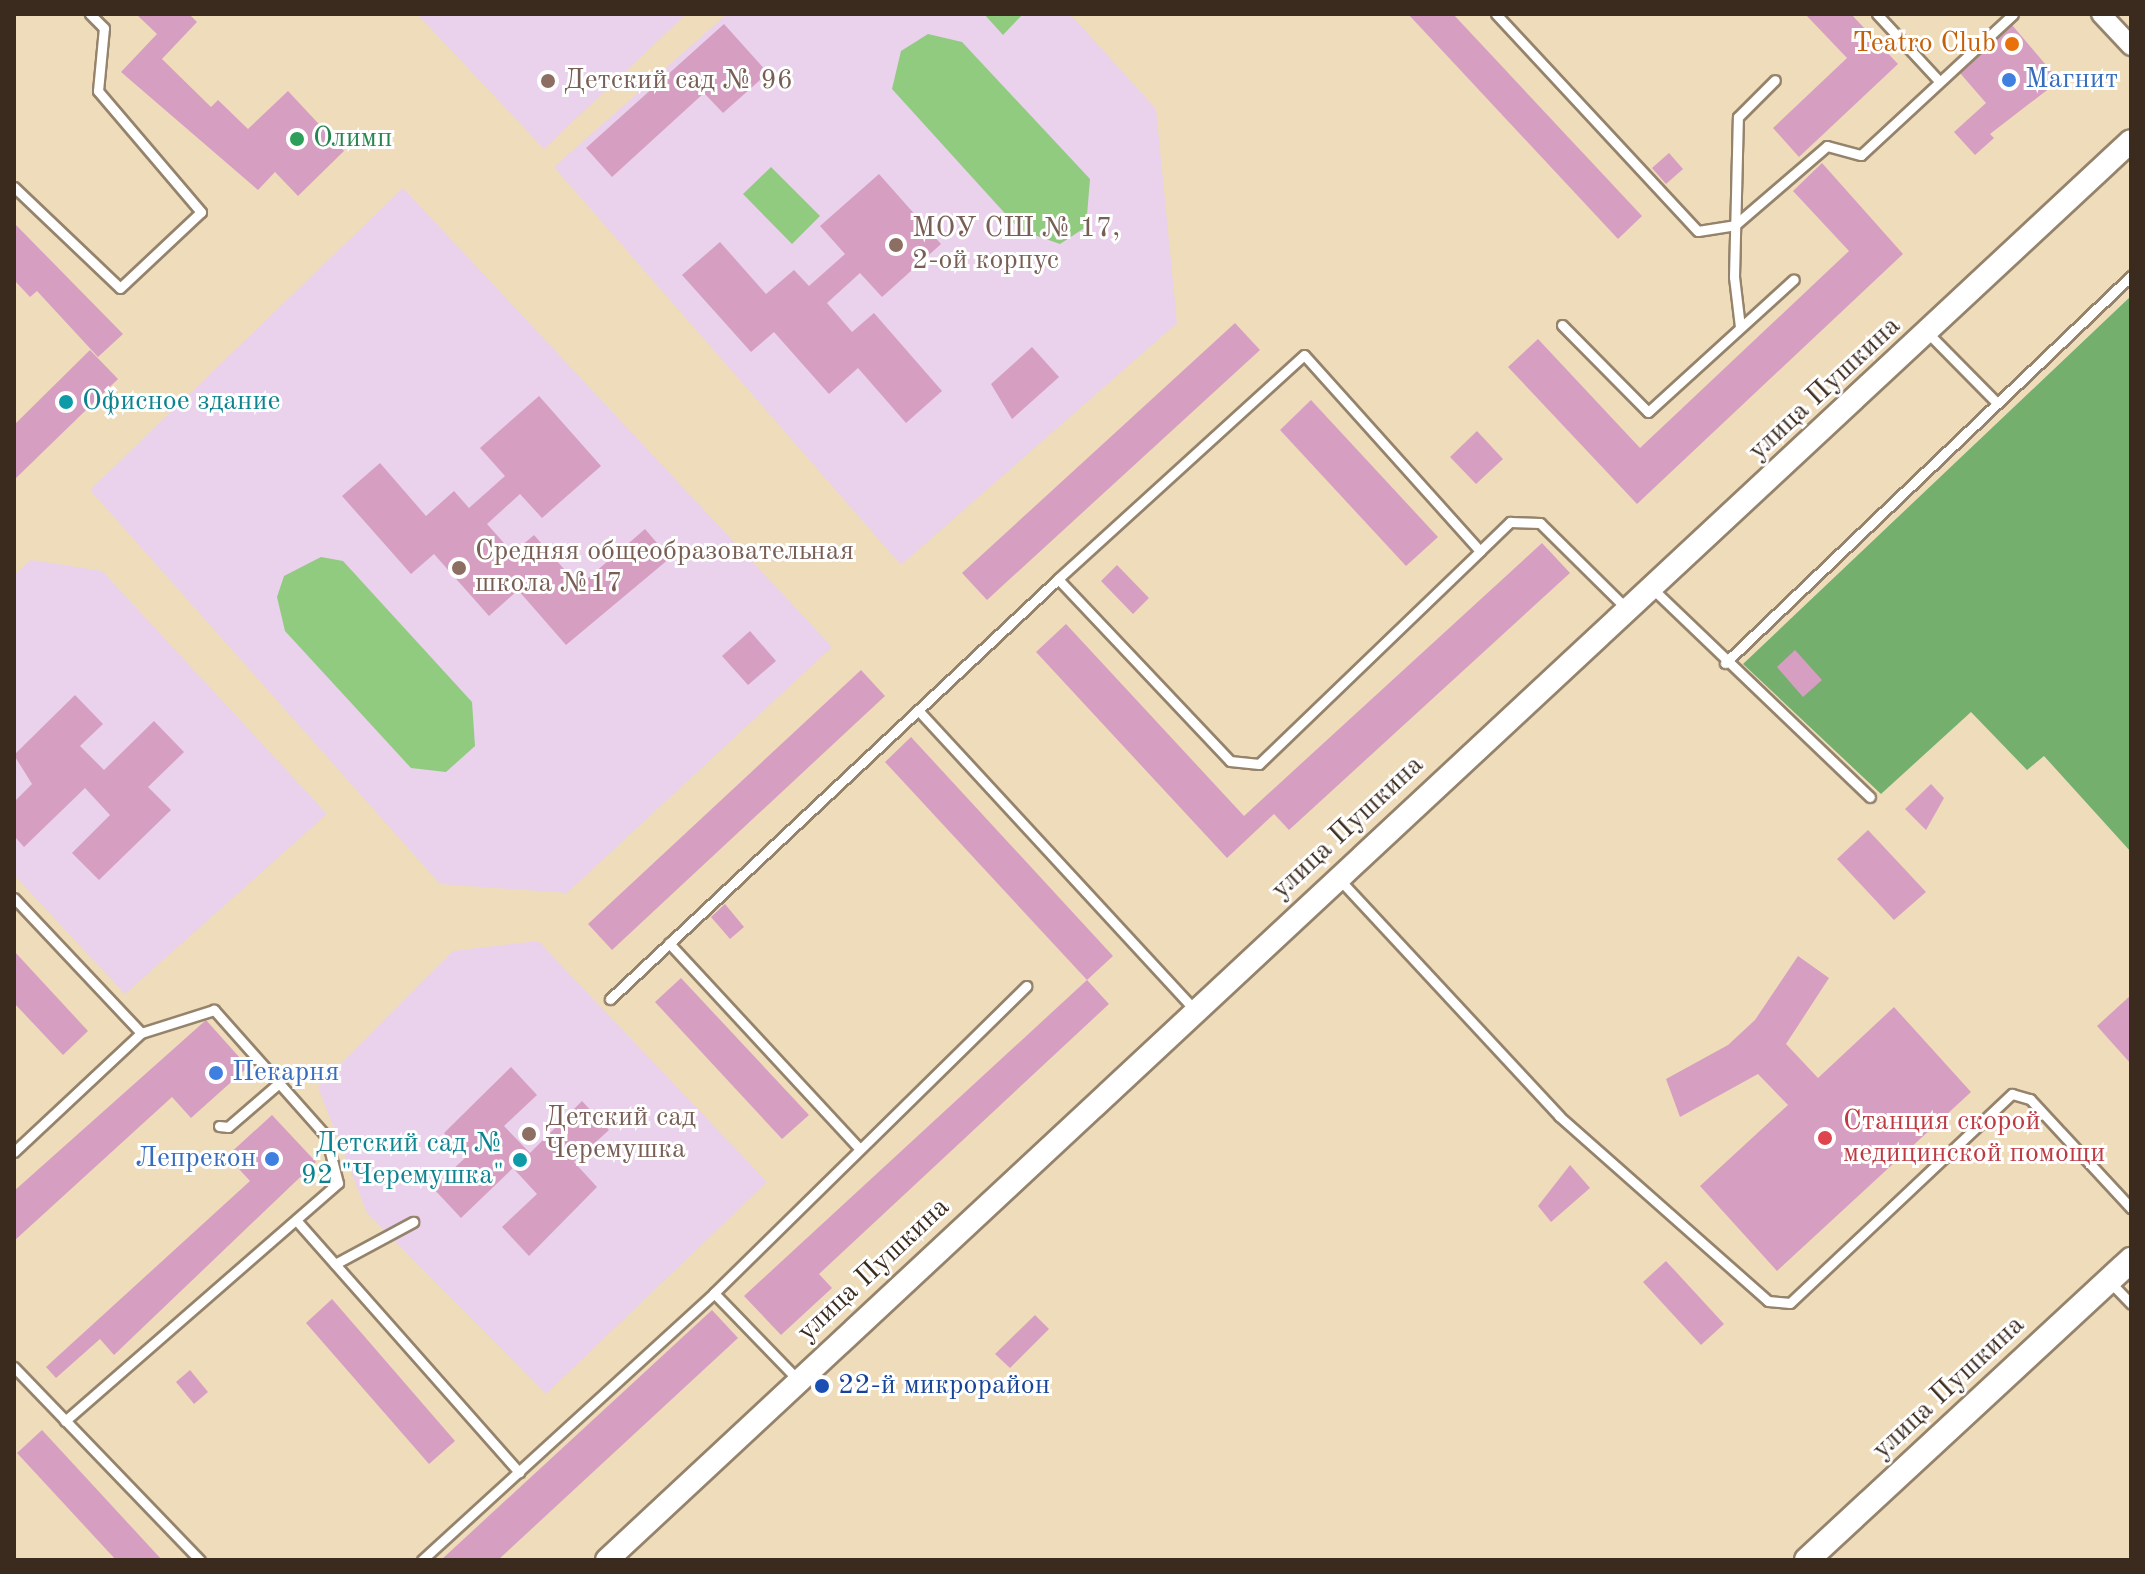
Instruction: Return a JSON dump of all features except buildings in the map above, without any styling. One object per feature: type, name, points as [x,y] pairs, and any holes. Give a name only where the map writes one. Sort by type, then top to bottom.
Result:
[{"type":"main road","name":"улица Пушкина","points":[[1807,1560],[2131,1260]]},
{"type":"street","points":[[2101,14],[2131,46]]},
{"type":"street","name":"улица Пушкина","points":[[607,1560],[1337,878],[1654,590],[1929,334],[2131,141]]},
{"type":"lane","points":[[14,187],[120,288],[201,212],[98,91],[104,28],[90,14]]},
{"type":"lane","points":[[1496,14],[1698,231],[1735,225],[1827,146],[1861,155],[2013,14]]},
{"type":"lane","points":[[1877,14],[1939,81]]},
{"type":"lane","points":[[1740,327],[1735,225],[1738,117],[1775,80]]},
{"type":"lane","points":[[1725,663],[2131,276]]},
{"type":"lane","points":[[1562,325],[1648,412],[1794,279]]},
{"type":"lane","points":[[1929,334],[1996,402]]},
{"type":"lane","points":[[610,999],[1058,579],[1304,355],[1480,551]]},
{"type":"lane","points":[[1058,579],[1230,761],[1259,764],[1510,522],[1540,523],[1629,612]]},
{"type":"lane","points":[[1654,590],[1725,663],[1870,797]]},
{"type":"lane","points":[[918,710],[1195,1011]]},
{"type":"lane","points":[[1337,878],[1559,1116],[1768,1301],[1790,1303],[2012,1094],[2030,1099],[2131,1208]]},
{"type":"lane","points":[[14,898],[141,1033]]},
{"type":"lane","points":[[669,943],[857,1146]]},
{"type":"lane","points":[[422,1560],[714,1293],[857,1146],[1026,986]]},
{"type":"lane","points":[[14,1152],[141,1033],[214,1010],[326,1136],[338,1183],[65,1421]]},
{"type":"lane","points":[[219,1126],[228,1127],[279,1083]]},
{"type":"lane","points":[[296,1220],[519,1472]]},
{"type":"lane","points":[[335,1264],[413,1222]]},
{"type":"lane","points":[[2109,1280],[2131,1304]]},
{"type":"lane","points":[[714,1293],[799,1381]]},
{"type":"lane","points":[[14,1367],[200,1560]]},
{"type":"shaded area","name":"Детский сад № 96","points":[[417,14],[686,14],[544,149]]},
{"type":"shaded area","name":"МОУ СШ № 17, 2-ой корпус","points":[[727,14],[1070,14],[1156,109],[1177,323],[901,565],[554,167]]},
{"type":"shaded area","name":"Средняя общеобразовательная школа №17","points":[[403,188],[832,647],[567,893],[440,884],[90,490]]},
{"type":"shaded area","points":[[31,560],[102,571],[327,814],[125,994],[14,875],[14,575]]},
{"type":"shaded area","name":"Детский сад Черемушка","points":[[538,941],[767,1182],[546,1394],[367,1213],[318,1087],[453,951]]},
{"type":"green space","points":[[984,14],[1023,14],[1003,35]]},
{"type":"green space","points":[[928,34],[962,42],[1090,179],[1086,227],[1060,244],[1020,230],[892,89],[901,51]]},
{"type":"green space","points":[[771,167],[820,216],[792,244],[743,194]]},
{"type":"green space","points":[[2131,296],[2131,852],[2044,756],[2027,770],[1971,712],[1881,794],[1743,664]]},
{"type":"green space","points":[[321,557],[343,561],[472,702],[475,746],[446,772],[411,768],[285,631],[277,597],[284,576]]},
{"type":"place","name":"Teatro Club","points":[[2012,44]]},
{"type":"place","name":"Магнит","points":[[2009,80]]},
{"type":"place","name":"Детский сад № 96","points":[[548,81]]},
{"type":"place","name":"Олимп","points":[[297,139]]},
{"type":"place","name":"МОУ СШ № 17, 2-ой корпус","points":[[896,245]]},
{"type":"place","name":"Офисное здание","points":[[66,402]]},
{"type":"place","name":"Средняя общеобразовательная школа №17","points":[[459,568]]},
{"type":"place","name":"Пекарня","points":[[216,1073]]},
{"type":"place","name":"Детский сад Черемушка","points":[[529,1134]]},
{"type":"place","name":"Станция скорой медицинской помощи","points":[[1825,1138]]},
{"type":"place","name":"Лепрекон","points":[[272,1159]]},
{"type":"place","name":"Детский сад № 92 \"Черемушка\"","points":[[520,1160]]},
{"type":"place","name":"22-й микрорайон","points":[[822,1386]]}]
